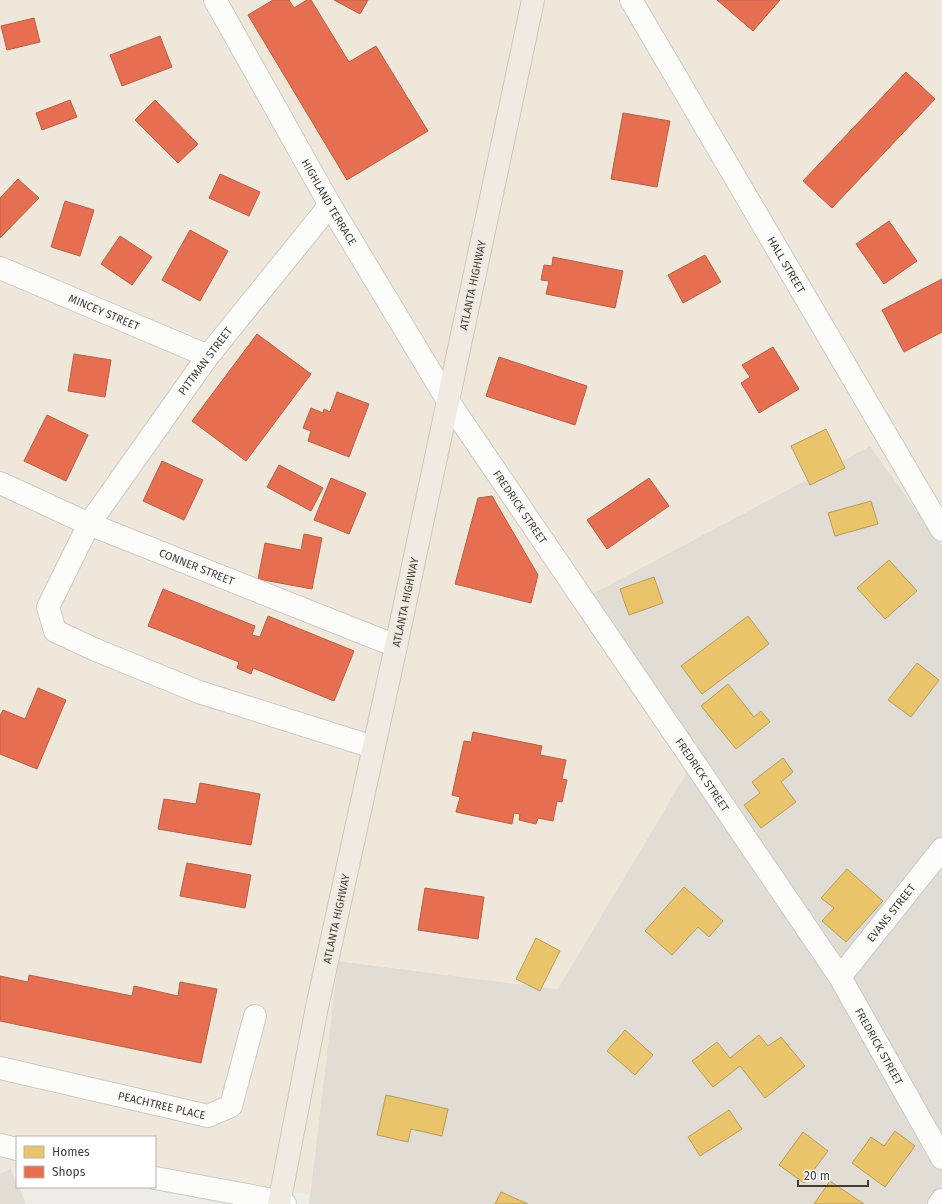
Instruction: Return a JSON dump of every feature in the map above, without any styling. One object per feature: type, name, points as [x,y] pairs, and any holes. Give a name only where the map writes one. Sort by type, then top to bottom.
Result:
[{"type":"main road","name":"ATLANTA HIGHWAY","points":[[281,1203],[317,1007],[396,646],[533,0]]},
{"type":"street","name":"HIGHLAND TERRACE","points":[[215,0],[330,205],[448,401]]},
{"type":"street","name":"HALL STREET","points":[[631,0],[942,530]]},
{"type":"street","name":"PITTMAN STREET","points":[[330,205],[208,356],[89,524],[48,607],[55,632],[96,650],[198,692],[374,747]]},
{"type":"street","name":"MINCEY STREET","points":[[0,268],[208,356]]},
{"type":"street","name":"FREDRICK STREET","points":[[448,401],[840,977],[942,1158]]},
{"type":"street","name":"CONNER STREET","points":[[0,482],[89,524],[396,646]]},
{"type":"street","name":"EVANS STREET","points":[[840,977],[942,849]]},
{"type":"street","name":"PEACHTREE PLACE","points":[[0,1068],[208,1116],[230,1106],[255,1016]]},
{"type":"street","points":[[0,1145],[16,1149]]},
{"type":"street","points":[[156,1178],[281,1203]]},
{"type":"street","points":[[939,1204],[942,1200]]},
{"type":"shaded area","points":[[0,0],[942,0],[942,546],[870,446],[577,602],[689,769],[558,989],[338,961],[310,1194],[156,1181],[156,1136],[16,1136],[16,1168],[11,1168],[0,1174]]},
{"type":"shaded area","points":[[870,446],[942,546],[942,1204],[309,1204],[338,961],[558,989],[577,602]]},
{"type":"shaded area","points":[[11,1168],[16,1188],[19,1188],[26,1204],[0,1204],[0,1174]]},
{"type":"building: Homes","points":[[826,429],[845,468],[810,485],[791,446]]},
{"type":"building: Homes","points":[[871,501],[878,524],[835,536],[828,513]]},
{"type":"building: Homes","points":[[889,560],[917,591],[885,619],[857,588]]},
{"type":"building: Homes","points":[[654,577],[663,603],[629,615],[620,589]]},
{"type":"building: Homes","points":[[748,616],[769,644],[702,694],[681,666]]},
{"type":"building: Homes","points":[[917,663],[939,680],[911,717],[888,700]]},
{"type":"building: Homes","points":[[728,684],[754,717],[761,711],[770,722],[736,749],[701,706]]},
{"type":"building: Homes","points":[[783,758],[793,772],[781,782],[796,802],[761,828],[744,805],[760,793],[752,782]]},
{"type":"building: Homes","points":[[847,869],[883,901],[846,942],[822,921],[834,908],[821,898]]},
{"type":"building: Homes","points":[[684,887],[723,921],[709,937],[698,927],[672,955],[645,931]]},
{"type":"building: Homes","points":[[536,938],[560,951],[540,991],[516,979]]},
{"type":"building: Homes","points":[[625,1030],[653,1055],[635,1075],[607,1051]]},
{"type":"building: Homes","points":[[759,1035],[768,1046],[781,1037],[805,1066],[765,1098],[740,1066],[713,1087],[692,1061],[717,1042],[730,1058]]},
{"type":"building: Homes","points":[[386,1095],[448,1109],[442,1136],[411,1129],[408,1142],[377,1135]]},
{"type":"building: Homes","points":[[729,1110],[742,1129],[700,1156],[688,1137]]},
{"type":"building: Homes","points":[[895,1131],[915,1146],[885,1187],[852,1163],[871,1137],[884,1146]]},
{"type":"building: Homes","points":[[803,1132],[828,1151],[804,1183],[779,1165]]},
{"type":"building: Homes","points":[[830,1181],[864,1204],[814,1204]]},
{"type":"building: Homes","points":[[501,1192],[528,1204],[495,1204]]},
{"type":"building: Shops","points":[[273,0],[289,0],[294,8],[307,0],[311,0],[349,62],[376,46],[428,131],[347,180],[248,15]]},
{"type":"building: Shops","points":[[334,0],[368,0],[360,14]]},
{"type":"building: Shops","points":[[717,0],[780,0],[753,31]]},
{"type":"building: Shops","points":[[34,18],[40,42],[7,50],[1,26]]},
{"type":"building: Shops","points":[[160,36],[172,67],[122,86],[110,55]]},
{"type":"building: Shops","points":[[906,72],[935,99],[832,208],[803,181]]},
{"type":"building: Shops","points":[[70,100],[77,117],[42,130],[36,113]]},
{"type":"building: Shops","points":[[155,100],[198,144],[178,163],[135,120]]},
{"type":"building: Shops","points":[[623,113],[670,121],[657,187],[611,179]]},
{"type":"building: Shops","points":[[220,174],[260,192],[249,216],[209,198]]},
{"type":"building: Shops","points":[[18,179],[39,198],[0,238],[0,198]]},
{"type":"building: Shops","points":[[65,201],[94,210],[80,256],[51,247]]},
{"type":"building: Shops","points":[[889,221],[917,261],[884,284],[856,244]]},
{"type":"building: Shops","points":[[190,230],[228,251],[200,301],[162,280]]},
{"type":"building: Shops","points":[[120,236],[152,257],[132,285],[101,264]]},
{"type":"building: Shops","points":[[705,255],[721,282],[683,303],[668,275]]},
{"type":"building: Shops","points":[[553,257],[623,271],[615,308],[546,294],[549,281],[541,280],[544,265],[552,266]]},
{"type":"building: Shops","points":[[942,279],[942,332],[904,352],[882,310]]},
{"type":"building: Shops","points":[[257,334],[311,374],[246,461],[192,421]]},
{"type":"building: Shops","points":[[773,347],[799,389],[759,413],[741,383],[750,377],[742,365]]},
{"type":"building: Shops","points":[[74,354],[111,360],[105,397],[68,391]]},
{"type":"building: Shops","points":[[499,357],[587,386],[575,425],[486,396]]},
{"type":"building: Shops","points":[[337,392],[369,404],[349,457],[308,441],[311,431],[303,428],[311,408],[323,413],[324,409],[330,412]]},
{"type":"building: Shops","points":[[47,415],[88,435],[66,481],[24,461]]},
{"type":"building: Shops","points":[[162,461],[203,480],[184,520],[143,501]]},
{"type":"building: Shops","points":[[279,465],[323,488],[311,511],[267,487]]},
{"type":"building: Shops","points":[[331,478],[366,493],[349,534],[314,520]]},
{"type":"building: Shops","points":[[649,478],[669,506],[607,549],[587,520]]},
{"type":"building: Shops","points":[[492,496],[538,575],[531,603],[455,584],[478,498]]},
{"type":"building: Shops","points":[[304,534],[322,538],[312,589],[258,579],[265,543],[301,550]]},
{"type":"building: Shops","points":[[163,589],[255,626],[252,635],[260,637],[268,616],[354,651],[334,701],[253,668],[251,674],[237,668],[239,662],[148,626]]},
{"type":"building: Shops","points":[[38,688],[66,700],[37,769],[0,754],[0,716],[3,710],[25,719]]},
{"type":"building: Shops","points":[[473,732],[542,746],[540,755],[566,760],[562,779],[567,780],[562,802],[557,801],[553,821],[538,818],[536,824],[519,820],[520,814],[514,813],[512,824],[456,812],[460,797],[452,795],[464,741],[471,742]]},
{"type":"building: Shops","points":[[200,783],[260,794],[251,845],[158,829],[164,799],[196,804]]},
{"type":"building: Shops","points":[[187,863],[251,875],[245,908],[180,896]]},
{"type":"building: Shops","points":[[425,888],[484,897],[478,939],[418,930]]},
{"type":"building: Shops","points":[[29,975],[132,996],[134,986],[178,996],[180,982],[217,989],[201,1063],[0,1021],[0,976],[28,982]]}]
